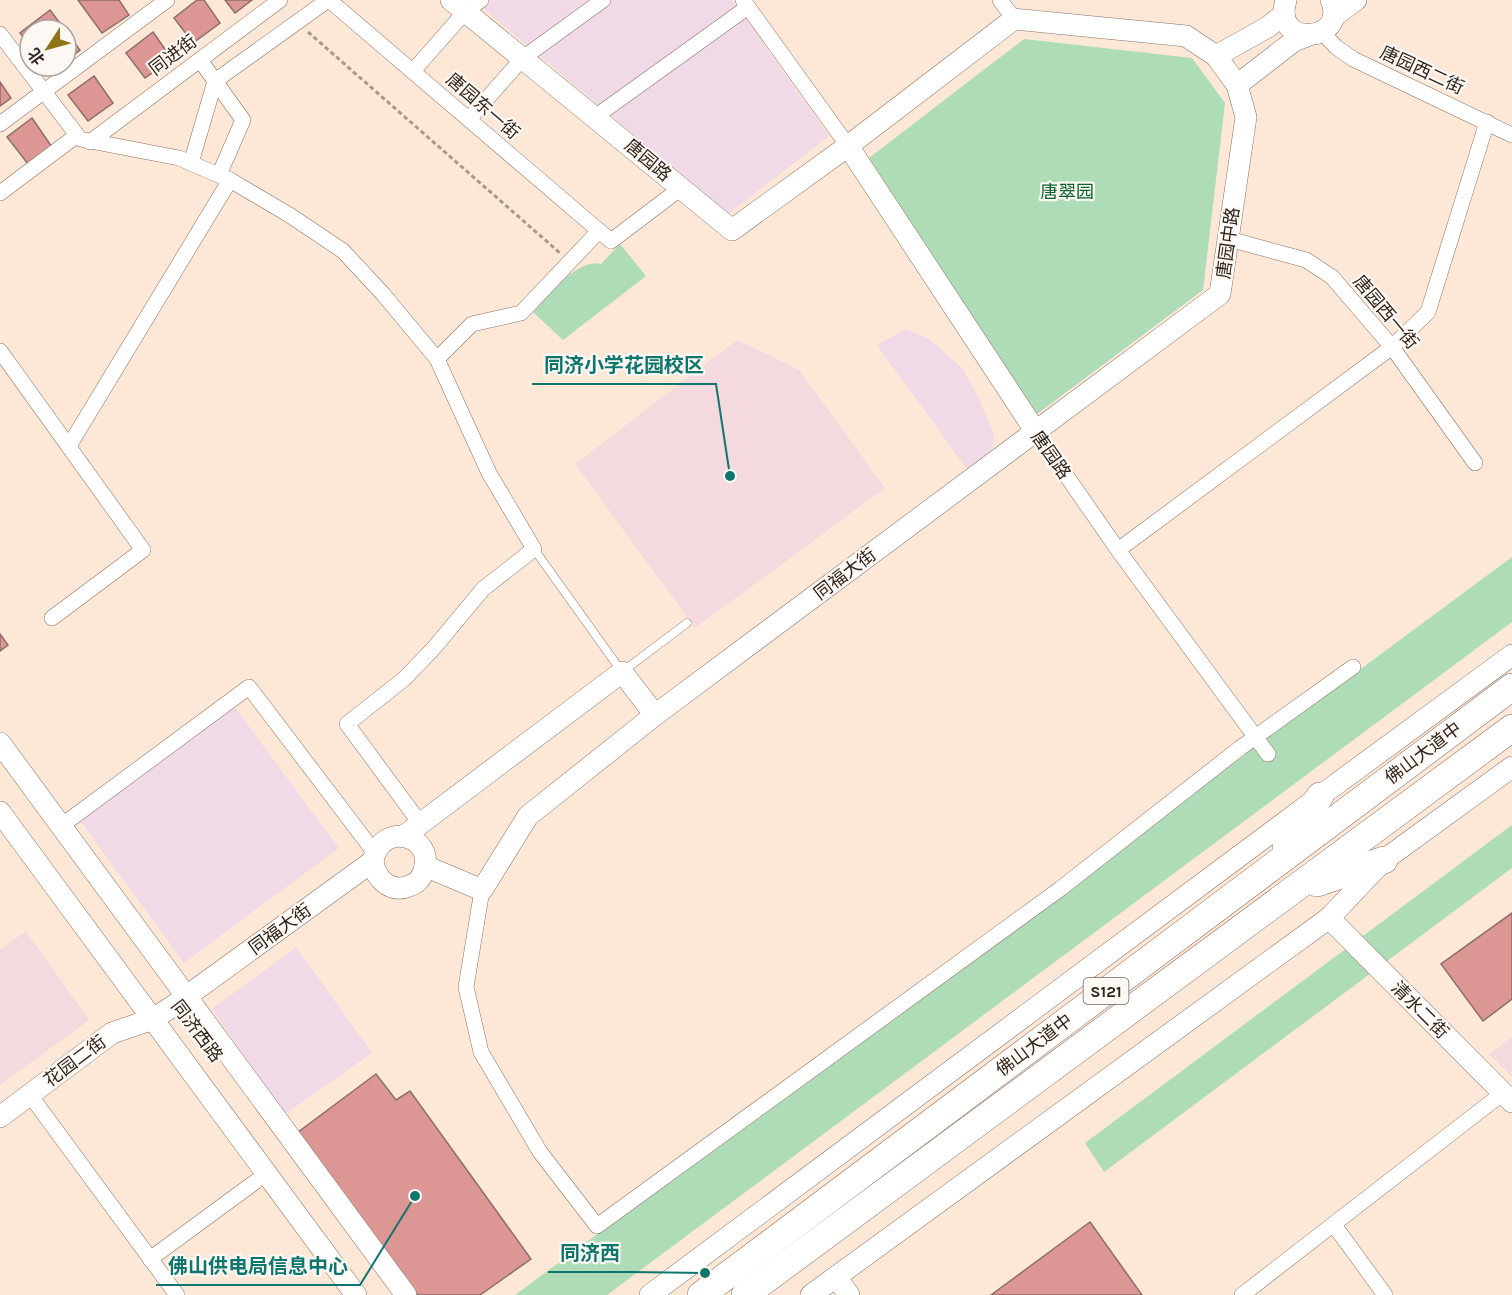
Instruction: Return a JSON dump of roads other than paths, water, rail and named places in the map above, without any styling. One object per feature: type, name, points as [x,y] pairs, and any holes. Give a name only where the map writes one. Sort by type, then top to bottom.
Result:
[{"type":"highway","name":"佛山大道中","points":[[701,1295],[1512,687]]},
{"type":"highway","name":"佛山大道中","points":[[745,1295],[1512,728]]},
{"type":"highway","points":[[1273,866],[1320,796]]},
{"type":"highway","points":[[1294,891],[1384,860]]},
{"type":"main road","points":[[848,146],[1014,19],[1186,36],[1216,56],[1237,85],[1294,41],[1356,0]]},
{"type":"main road","name":"唐园路","points":[[466,4],[523,58],[732,230],[848,146],[1036,432]]},
{"type":"main road","points":[[1216,56],[1268,27],[1285,7]]},
{"type":"main road","points":[[1285,7],[1287,24],[1292,30],[1323,21]]},
{"type":"main road","name":"唐园中路","points":[[1036,432],[1220,294],[1246,117],[1237,85]]},
{"type":"main road","name":"同福大街","points":[[482,890],[528,816],[655,715],[1036,432]]},
{"type":"main road","points":[[650,1295],[1512,655]]},
{"type":"main road","points":[[622,672],[655,715]]},
{"type":"main road","name":"同福大街","points":[[182,1001],[374,857],[385,840],[404,836],[622,672]]},
{"type":"main road","points":[[0,743],[61,826],[182,1001],[320,1178],[406,1295]]},
{"type":"main road","points":[[811,1295],[1329,918],[1384,860],[1512,767]]},
{"type":"main road","name":"同济西路","points":[[0,768],[182,1001],[326,1206],[393,1295]]},
{"type":"main road","name":"同济西路","points":[[0,812],[146,1022],[356,1295]]},
{"type":"main road","points":[[374,857],[374,870],[378,878],[393,887],[401,888],[417,882],[425,866],[423,850],[418,844],[404,836]]},
{"type":"main road","points":[[0,837],[146,1022],[255,1182],[338,1295]]},
{"type":"main road","points":[[425,866],[482,890]]},
{"type":"main road","name":"清水二街","points":[[1329,918],[1508,1098]]},
{"type":"main road","name":"花园二街","points":[[0,1117],[112,1033],[146,1022],[182,1001]]},
{"type":"main road","points":[[320,1178],[326,1206],[350,1219]]},
{"type":"main road","points":[[836,1277],[849,1295]]},
{"type":"street","points":[[0,124],[167,0]]},
{"type":"street","name":"同进街","points":[[0,193],[200,60],[280,0]]},
{"type":"street","points":[[191,163],[215,81],[329,0]]},
{"type":"street","name":"唐园东一街","points":[[329,0],[605,236]]},
{"type":"street","points":[[469,119],[523,58],[603,0]]},
{"type":"street","points":[[1000,0],[1014,19]]},
{"type":"street","points":[[413,71],[466,4]]},
{"type":"street","points":[[595,117],[746,4]]},
{"type":"street","name":"唐园路","points":[[746,4],[848,146]]},
{"type":"street","name":"唐园西二街","points":[[1323,21],[1336,47],[1353,59],[1512,135]]},
{"type":"street","points":[[0,34],[83,139],[179,158],[224,178],[291,216],[343,251],[383,294],[437,359],[489,473],[534,549],[483,589],[404,680],[347,724],[420,823]]},
{"type":"street","points":[[69,446],[224,178],[243,120],[200,60]]},
{"type":"street","points":[[1118,550],[1392,347],[1428,312],[1487,122]]},
{"type":"street","points":[[437,359],[472,324],[521,313],[570,262],[605,236],[681,188]]},
{"type":"street","name":"唐园西一街","points":[[1228,239],[1306,260],[1332,277],[1392,347],[1475,463]]},
{"type":"street","points":[[0,351],[143,550],[52,618]]},
{"type":"street","name":"唐园路","points":[[1036,432],[1118,550],[1268,754]]},
{"type":"street","points":[[482,890],[466,987],[481,1052],[540,1152],[597,1226],[1060,888],[1255,737],[1353,667]]},
{"type":"street","points":[[61,826],[249,687],[374,857]]},
{"type":"street","points":[[30,1095],[177,1295]]},
{"type":"street","points":[[1242,1295],[1508,1098]]},
{"type":"street","points":[[150,1259],[255,1182]]},
{"type":"street","points":[[1334,1225],[1385,1295]]},
{"type":"lane","points":[[534,549],[622,672],[687,624]]},
{"type":"place","name":"同济小学花园校区","points":[[730,476]]},
{"type":"place","name":"佛山供电局信息中心","points":[[415,1196]]},
{"type":"place","name":"同济西","points":[[705,1273]]},
{"type":"park label","name":"唐翠园","points":[[1067,192]]}]
